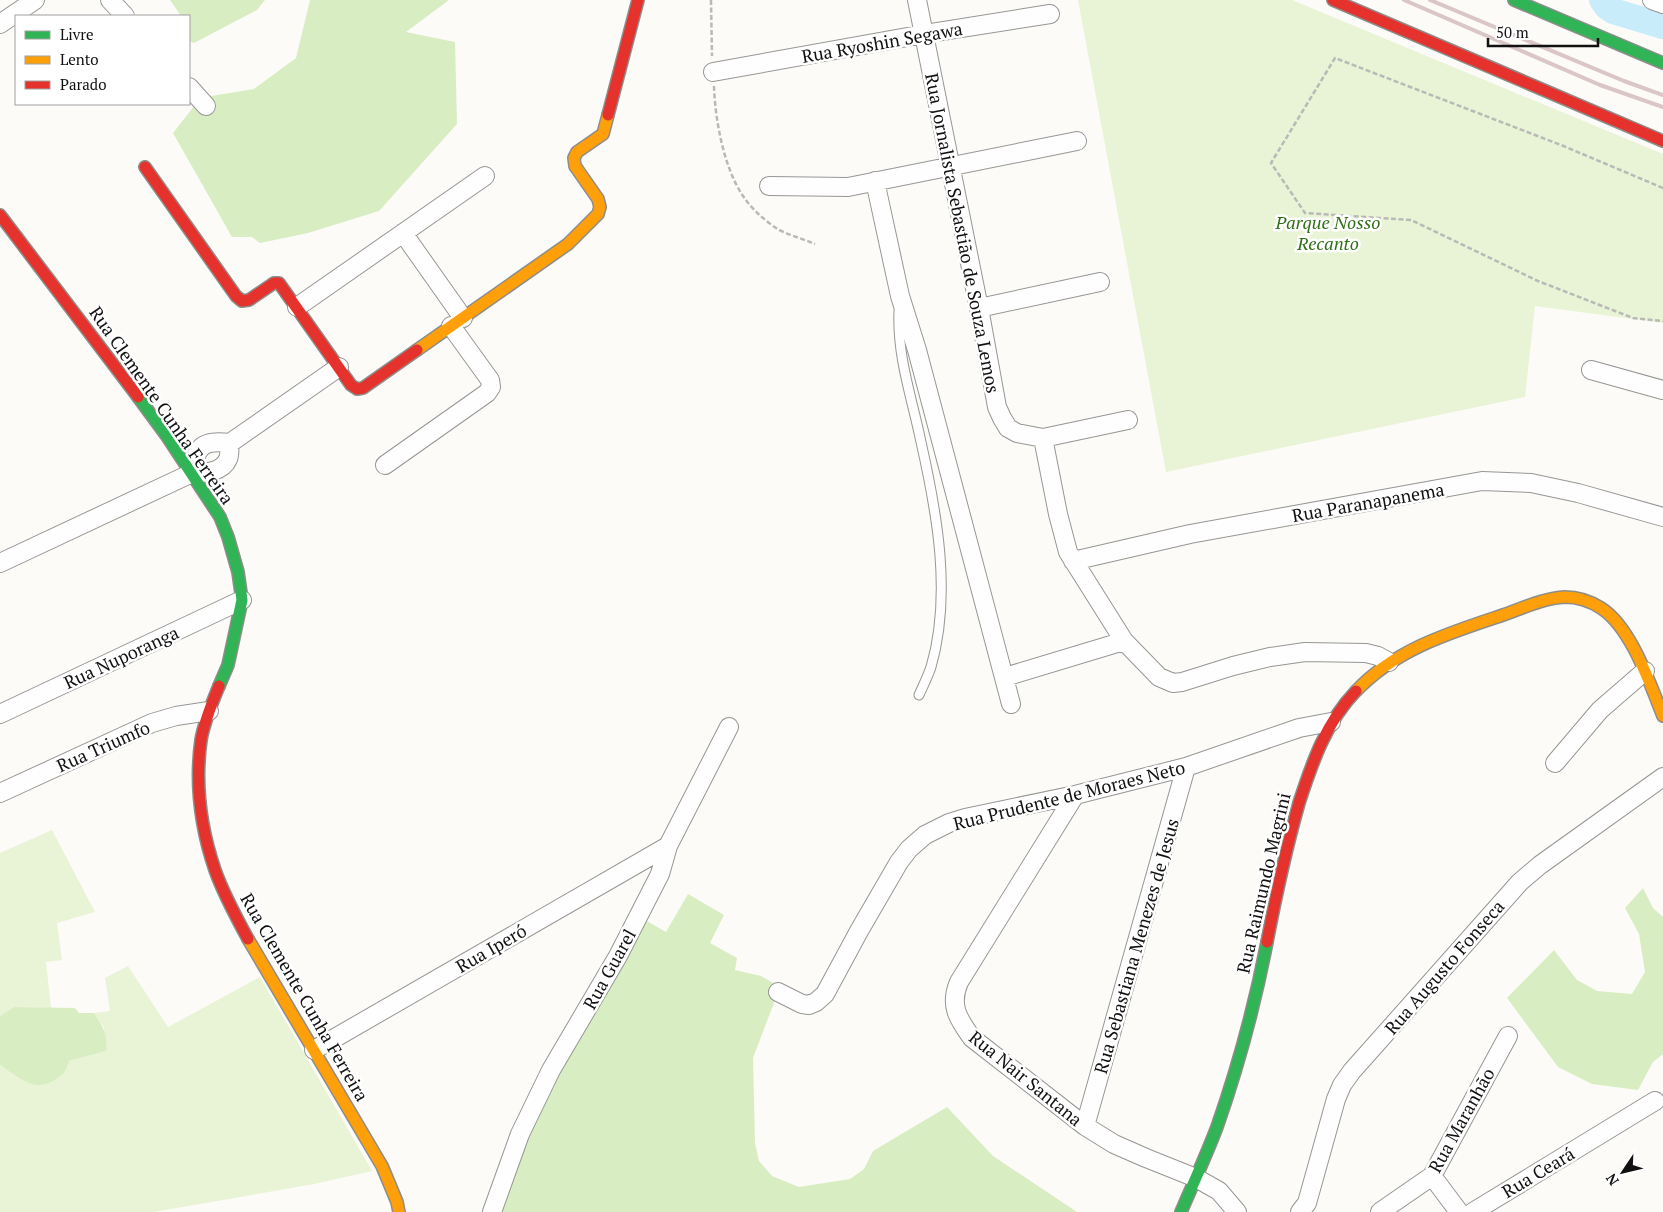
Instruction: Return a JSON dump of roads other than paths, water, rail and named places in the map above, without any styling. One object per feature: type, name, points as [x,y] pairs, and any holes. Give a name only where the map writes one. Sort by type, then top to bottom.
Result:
[{"type":"street","points":[[0,24],[35,0]]},
{"type":"street","points":[[110,0],[124,15]]},
{"type":"street","points":[[145,168],[236,296],[242,301],[249,300],[274,283],[279,283],[351,385],[357,389],[363,388],[568,244],[598,214],[600,206],[598,199],[575,166],[574,158],[577,152],[602,134],[638,0]]},
{"type":"street","name":"Rua Jornalista Sebastião de Souza Lemos","points":[[917,0],[980,308],[998,407],[1002,418],[1008,428],[1017,433],[1043,438],[1128,420]]},
{"type":"street","points":[[1333,0],[1663,141]]},
{"type":"street","points":[[1514,0],[1596,33],[1663,63]]},
{"type":"street","points":[[1652,0],[1663,4]]},
{"type":"street","name":"Rua Ryoshin Segawa","points":[[713,72],[924,34],[1050,14]]},
{"type":"street","points":[[190,88],[206,106]]},
{"type":"street","points":[[769,186],[848,187],[1078,141]]},
{"type":"street","points":[[297,307],[485,176]]},
{"type":"street","points":[[875,182],[900,296],[917,350],[1011,704]]},
{"type":"street","name":"Rua Clemente Cunha Ferreira","points":[[0,215],[166,435],[220,517],[238,572],[242,600],[228,665],[209,711],[201,740],[200,805],[206,835],[222,887],[244,932],[382,1166],[397,1202],[399,1212]]},
{"type":"street","points":[[385,465],[488,393],[491,387],[490,380],[457,322],[403,233]]},
{"type":"street","points":[[980,308],[1100,282]]},
{"type":"street","points":[[192,473],[195,454],[204,445],[214,441],[230,443],[339,367]]},
{"type":"street","points":[[1591,370],[1663,390]]},
{"type":"street","points":[[1043,438],[1058,514],[1068,552],[1124,641],[1160,677],[1173,683],[1182,682],[1270,657],[1305,652],[1366,654],[1378,656],[1389,662]]},
{"type":"street","points":[[0,563],[192,473],[208,473],[220,468],[228,460],[230,443]]},
{"type":"street","name":"Rua Paranapanema","points":[[1073,561],[1190,534],[1482,481],[1531,483],[1578,493],[1663,517]]},
{"type":"street","name":"Rua Raimundo Magrini","points":[[1180,1212],[1196,1178],[1220,1117],[1237,1063],[1258,984],[1286,847],[1317,748],[1331,722],[1366,680],[1389,662],[1415,648],[1535,604],[1567,597],[1588,600],[1604,609],[1616,621],[1645,671],[1663,716]]},
{"type":"street","name":"Rua Nuporanga","points":[[0,714],[242,600]]},
{"type":"street","points":[[1005,676],[1124,641]]},
{"type":"street","points":[[1555,763],[1600,710],[1645,671]]},
{"type":"street","name":"Rua Triumfo","points":[[0,793],[152,723],[176,716],[209,711]]},
{"type":"street","name":"Rua Prudente de Moraes Neto","points":[[778,992],[802,1004],[808,1005],[816,1002],[824,994],[899,862],[909,849],[925,835],[949,823],[1075,795],[1186,767],[1299,728],[1331,722]]},
{"type":"street","name":"Rua Guarel","points":[[492,1212],[520,1134],[551,1070],[618,956],[660,874],[668,846],[729,727]]},
{"type":"street","name":"Rua Sebastiana Menezes de Jesus","points":[[1086,1126],[1186,767]]},
{"type":"street","name":"Rua Augusto Fonseca","points":[[1307,1209],[1336,1098],[1342,1085],[1352,1072],[1520,882],[1663,778]]},
{"type":"street","name":"Rua Nair Santana","points":[[1075,795],[959,982],[955,992],[955,1006],[959,1021],[972,1038],[1086,1126],[1114,1144],[1196,1178],[1219,1191],[1237,1212]]},
{"type":"street","name":"Rua Iperó","points":[[314,1050],[668,846]]},
{"type":"street","name":"Rua Maranhão","points":[[1380,1212],[1432,1176],[1508,1036]]},
{"type":"street","name":"Rua Ceará","points":[[1473,1212],[1659,1098]]},
{"type":"street","points":[[1432,1176],[1459,1212]]},
{"type":"lane","points":[[900,296],[901,352],[934,511],[942,582],[941,611],[936,642],[930,668],[919,695]]},
{"type":"waterway","points":[[1602,0],[1613,11],[1663,26]]},
{"type":"railway","points":[[1404,0],[1600,85],[1663,107]]},
{"type":"railway","points":[[1430,0],[1624,81],[1663,95]]},
{"type":"park label","name":"Parque Nosso Recanto","points":[[1328,232]]}]
